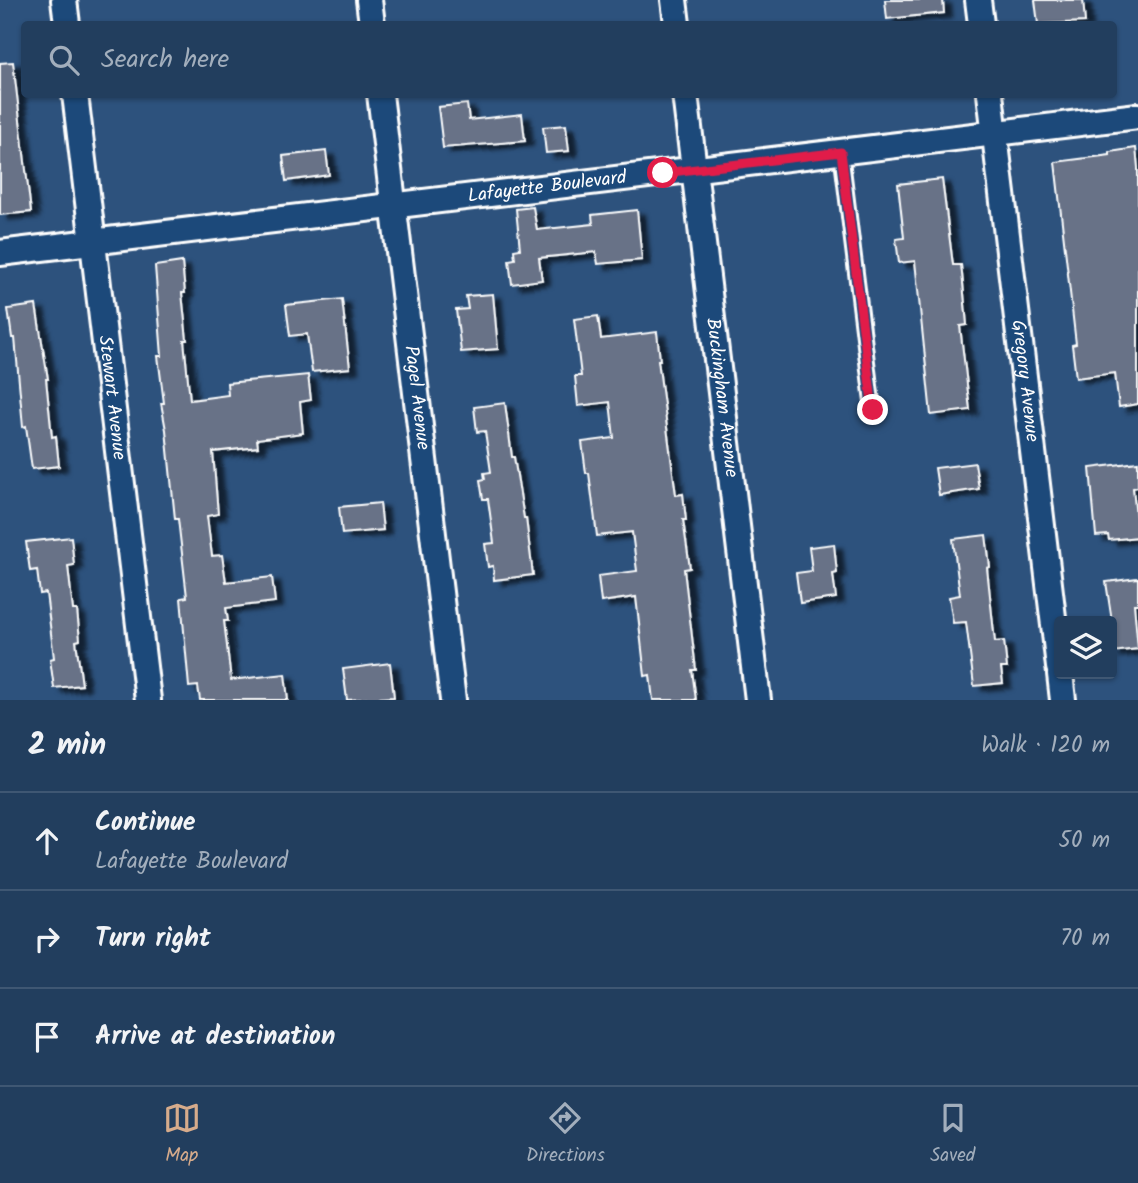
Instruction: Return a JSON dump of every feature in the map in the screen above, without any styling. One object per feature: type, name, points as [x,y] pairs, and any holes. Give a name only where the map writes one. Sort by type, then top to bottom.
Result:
[{"type":"street","points":[[64,0],[67,21]]},
{"type":"street","points":[[369,0],[372,21]]},
{"type":"street","points":[[674,0],[677,21]]},
{"type":"street","points":[[978,0],[981,21]]},
{"type":"street","name":"Stewart Avenue","points":[[75,98],[148,700]]},
{"type":"street","name":"Pagel Avenue","points":[[380,98],[453,700]]},
{"type":"street","name":"Buckingham Avenue","points":[[685,98],[758,700]]},
{"type":"street","name":"Gregory Avenue","points":[[991,98],[1054,625]]},
{"type":"street","name":"Lafayette Boulevard","points":[[0,253],[1138,116]]},
{"type":"street","points":[[1061,679],[1063,700]]},
{"type":"lane","points":[[841,152],[873,410]]},
{"type":"building","points":[[885,0],[943,0],[944,13],[887,19]]},
{"type":"building","points":[[1035,0],[1083,0],[1085,21],[1038,21]]},
{"type":"building","points":[[13,62],[31,212],[0,215],[0,63]]},
{"type":"building","points":[[467,104],[469,120],[522,114],[525,141],[443,148],[438,107]]},
{"type":"building","points":[[566,125],[569,151],[546,153],[543,127]]},
{"type":"building","points":[[1136,148],[1138,404],[1119,407],[1115,373],[1076,378],[1072,345],[1076,344],[1055,162],[1110,155],[1110,152]]},
{"type":"building","points":[[326,151],[329,175],[286,181],[283,156]]},
{"type":"building","points":[[942,179],[953,265],[961,265],[967,325],[960,326],[970,410],[931,415],[915,261],[899,263],[896,239],[904,238],[898,184]]},
{"type":"building","points":[[533,207],[537,230],[593,224],[592,215],[637,210],[642,260],[598,264],[596,252],[539,258],[542,280],[512,284],[509,260],[515,259],[514,250],[520,249],[516,209]]},
{"type":"building","points":[[182,262],[187,340],[184,340],[190,400],[228,395],[227,383],[308,375],[311,400],[300,402],[303,433],[257,439],[258,447],[213,452],[218,514],[207,516],[212,556],[222,555],[226,582],[272,577],[275,602],[226,608],[228,621],[224,621],[231,680],[285,674],[288,700],[200,700],[198,686],[189,687],[181,598],[187,597],[161,403],[164,403],[158,356],[162,356],[155,266]]},
{"type":"building","points":[[493,294],[498,349],[461,352],[456,310],[468,309],[466,296]]},
{"type":"building","points":[[342,299],[350,368],[312,372],[307,334],[290,336],[286,305]]},
{"type":"building","points":[[36,305],[48,379],[52,437],[56,436],[59,466],[32,469],[26,426],[23,427],[15,338],[12,338],[8,309]]},
{"type":"building","points":[[598,316],[601,339],[657,332],[658,360],[676,495],[683,494],[686,520],[683,520],[690,568],[684,569],[696,670],[692,670],[696,700],[653,700],[650,675],[645,676],[636,597],[601,602],[598,576],[637,571],[632,532],[597,536],[589,473],[586,473],[582,442],[614,438],[610,402],[578,406],[575,376],[581,376],[574,319]]},
{"type":"building","points":[[505,403],[512,457],[526,518],[533,575],[494,580],[493,566],[488,567],[485,544],[494,543],[488,499],[483,499],[480,480],[485,479],[484,473],[491,472],[485,431],[477,432],[474,407]]},
{"type":"building","points":[[1138,462],[1138,487],[1133,488],[1138,537],[1109,540],[1108,535],[1096,536],[1090,468]]},
{"type":"building","points":[[975,463],[979,489],[939,495],[935,468]]},
{"type":"building","points":[[380,503],[383,530],[342,534],[339,507]]},
{"type":"building","points":[[986,535],[995,642],[1004,641],[1007,668],[1001,668],[1003,683],[974,686],[966,622],[953,623],[949,597],[960,595],[953,539]]},
{"type":"building","points":[[71,537],[74,565],[68,566],[73,610],[77,610],[80,640],[76,641],[82,685],[54,688],[50,659],[54,658],[46,593],[40,594],[37,570],[30,571],[26,542]]},
{"type":"building","points":[[834,544],[837,573],[833,574],[836,598],[800,603],[796,573],[812,571],[809,547]]},
{"type":"building","points":[[1138,578],[1138,604],[1134,604],[1138,649],[1117,651],[1117,616],[1111,616],[1106,582]]},
{"type":"building","points":[[390,663],[394,697],[347,700],[343,669]]},
{"type":"route","points":[[663,173],[841,152],[873,410]]}]
